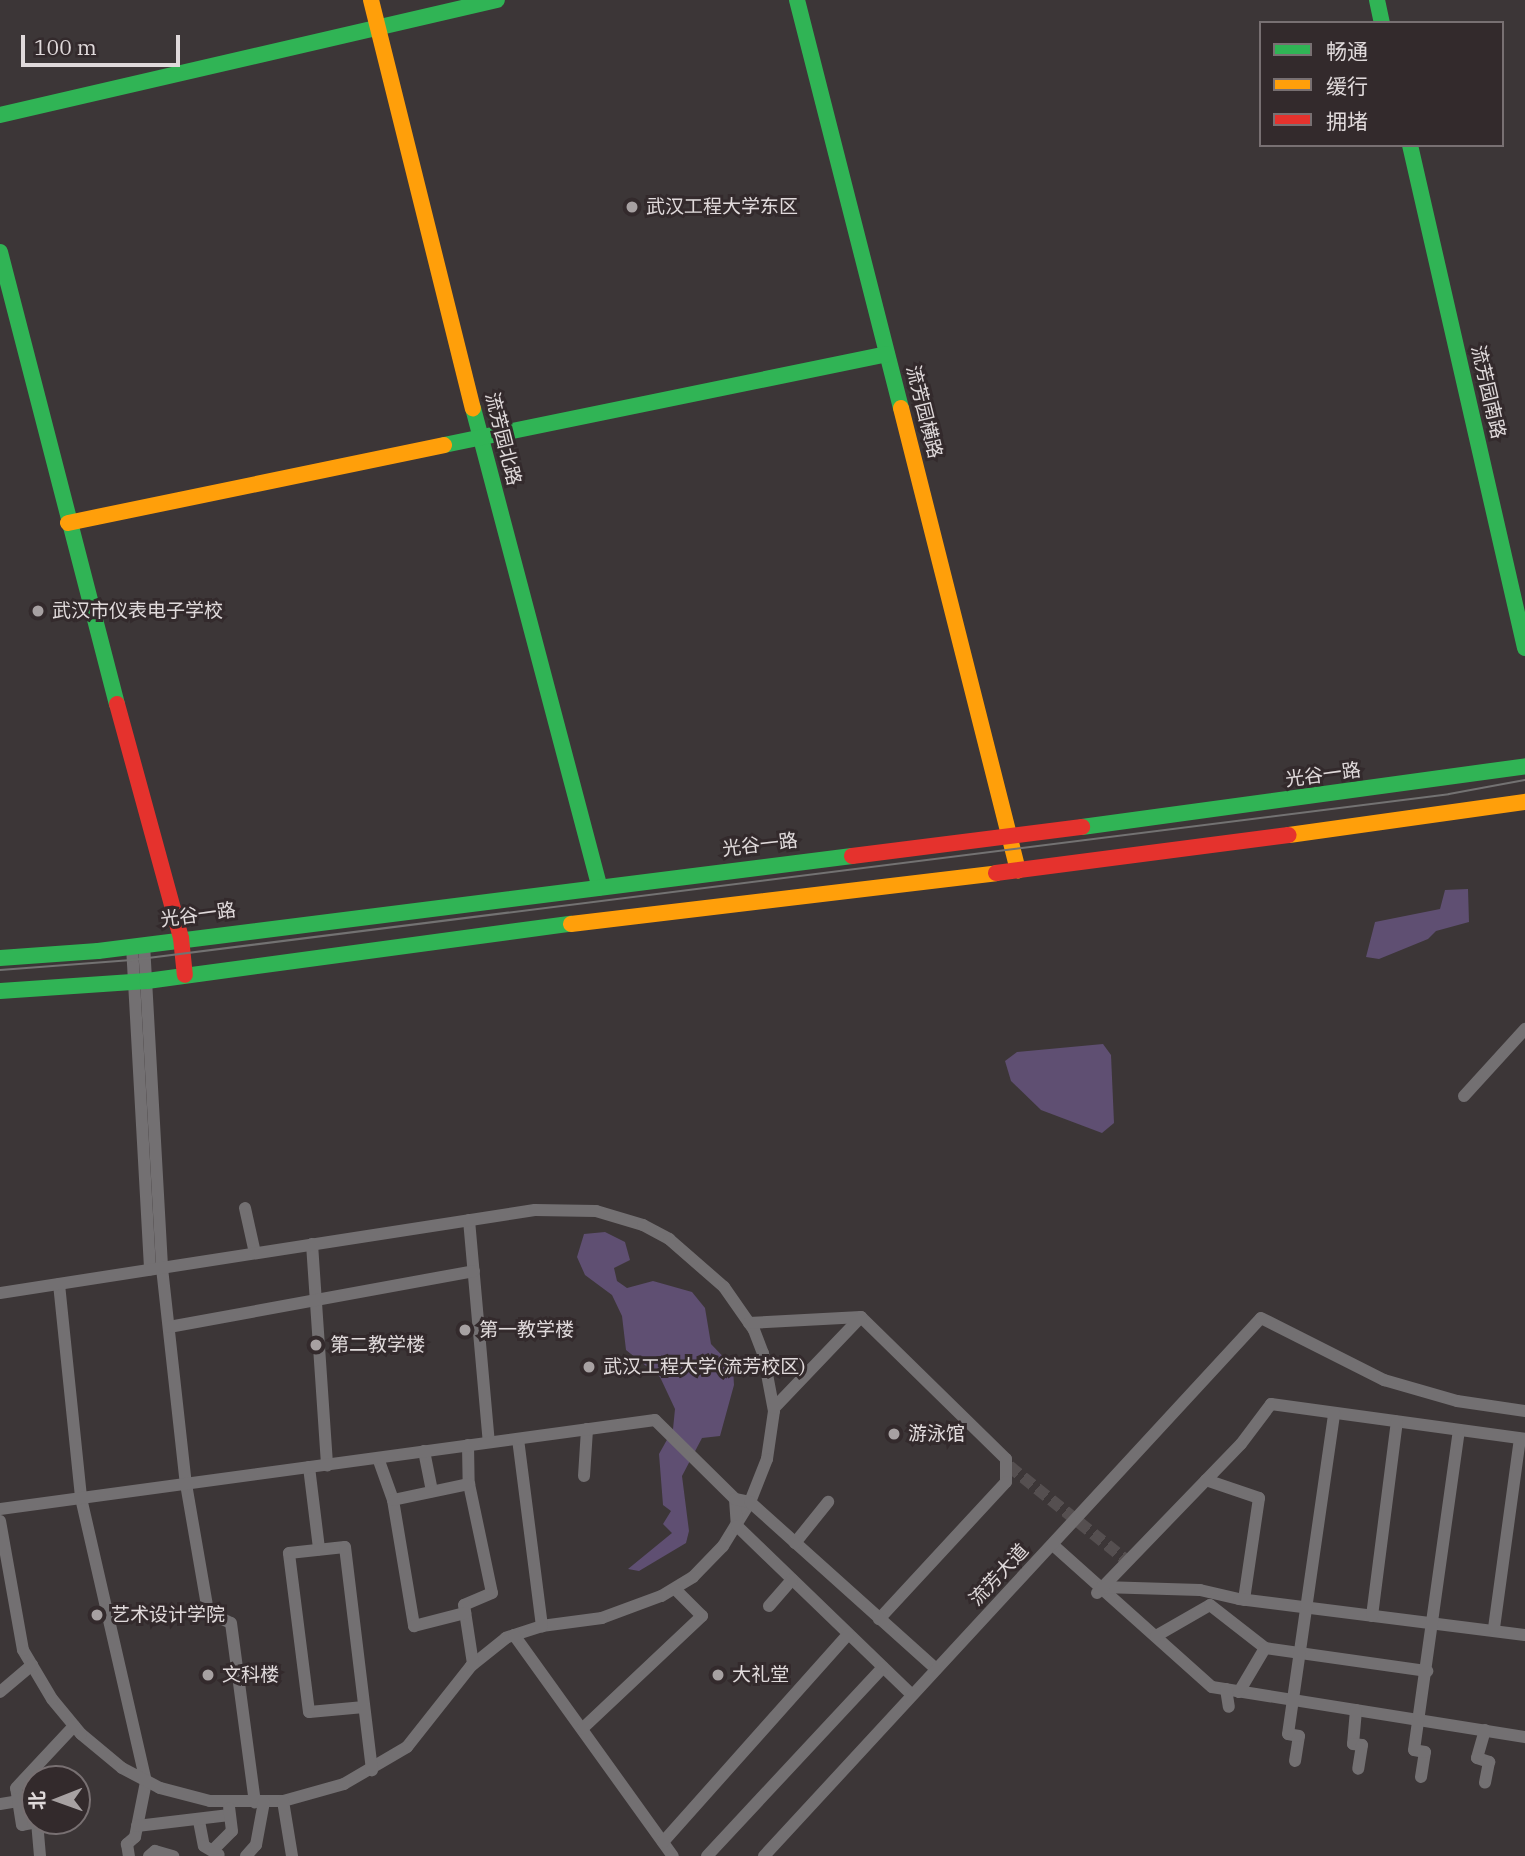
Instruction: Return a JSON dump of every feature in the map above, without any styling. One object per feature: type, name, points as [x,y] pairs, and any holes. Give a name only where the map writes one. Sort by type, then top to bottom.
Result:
[{"type":"street","name":"流芳园北路","points":[[371,0],[480,435],[600,887]]},
{"type":"street","points":[[0,115],[497,0]]},
{"type":"street","name":"流芳园横路","points":[[797,0],[1018,870]]},
{"type":"street","points":[[1377,0],[1382,21]]},
{"type":"street","name":"流芳园南路","points":[[1410,147],[1525,648]]},
{"type":"street","points":[[0,252],[68,523],[181,938],[184,975]]},
{"type":"street","points":[[68,523],[480,435],[887,354]]},
{"type":"street","name":"光谷一路","points":[[0,958],[138,945],[1292,801],[1525,766]]},
{"type":"street","points":[[0,991],[140,982],[1525,802]]},
{"type":"street","points":[[138,945],[156,1268],[169,1327],[186,1484],[208,1612],[231,1623],[260,1802],[256,1845],[246,1856]]},
{"type":"street","points":[[1464,1096],[1525,1029]]},
{"type":"street","points":[[245,1208],[255,1253]]},
{"type":"street","points":[[0,1293],[469,1220],[578,1209],[643,1225],[696,1260],[749,1323],[769,1373],[774,1408],[767,1459],[750,1502],[737,1526],[709,1562],[675,1589],[602,1618],[541,1626],[514,1635],[473,1664],[425,1730],[372,1770],[330,1790],[283,1801],[196,1799],[146,1782],[122,1768],[74,1726],[32,1665],[19,1631],[2,1545],[0,1521]]},
{"type":"street","points":[[469,1220],[489,1443]]},
{"type":"street","points":[[312,1244],[327,1465]]},
{"type":"street","points":[[169,1327],[474,1270]]},
{"type":"street","points":[[59,1284],[81,1498],[146,1782],[137,1826],[127,1844],[128,1856]]},
{"type":"street","points":[[749,1323],[862,1317]]},
{"type":"street","points":[[862,1317],[918,1383],[1006,1459],[1009,1474],[1006,1482],[879,1619]]},
{"type":"street","points":[[774,1408],[862,1317]]},
{"type":"street","name":"流芳大道","points":[[764,1856],[1261,1318],[1384,1380],[1457,1401],[1525,1410]]},
{"type":"street","points":[[1100,1590],[1206,1480],[1271,1404],[1522,1439],[1494,1628]]},
{"type":"street","points":[[1295,1761],[1299,1736],[1288,1734],[1334,1413]]},
{"type":"street","points":[[0,1509],[655,1420],[735,1499],[750,1502],[936,1669]]},
{"type":"street","points":[[1372,1616],[1397,1422]]},
{"type":"street","points":[[584,1476],[587,1429]]},
{"type":"street","points":[[1421,1777],[1425,1752],[1414,1750],[1434,1624],[1459,1430]]},
{"type":"street","points":[[518,1439],[541,1626]]},
{"type":"street","points":[[468,1446],[469,1484],[492,1593],[464,1605],[473,1664]]},
{"type":"street","points":[[424,1451],[432,1491]]},
{"type":"street","points":[[378,1458],[393,1500],[414,1626],[465,1613]]},
{"type":"street","points":[[309,1467],[319,1549]]},
{"type":"street","points":[[1206,1480],[1259,1497],[1244,1600]]},
{"type":"street","points":[[393,1500],[469,1484]]},
{"type":"street","points":[[735,1499],[737,1526],[912,1695]]},
{"type":"street","points":[[795,1544],[828,1502]]},
{"type":"street","points":[[1053,1545],[1100,1590],[1212,1687],[1525,1737]]},
{"type":"street","points":[[364,1707],[309,1712],[289,1553],[345,1547],[372,1770]]},
{"type":"street","points":[[769,1606],[792,1580]]},
{"type":"street","points":[[1100,1590],[1168,1587],[1244,1600],[1434,1624],[1494,1628],[1525,1635]]},
{"type":"street","points":[[582,1729],[702,1616],[675,1589]]},
{"type":"street","points":[[1156,1636],[1210,1605],[1265,1648],[1427,1671]]},
{"type":"street","points":[[663,1842],[848,1634]]},
{"type":"street","points":[[514,1635],[673,1856]]},
{"type":"street","points":[[1230,1707],[1233,1690],[1265,1648]]},
{"type":"street","points":[[0,1692],[32,1665]]},
{"type":"street","points":[[707,1856],[883,1667]]},
{"type":"street","points":[[1356,1710],[1353,1744],[1362,1745],[1357,1769]]},
{"type":"street","points":[[40,1856],[37,1822],[22,1825],[16,1788],[74,1726]]},
{"type":"street","points":[[1485,1730],[1477,1758],[1489,1762],[1485,1783]]},
{"type":"street","points":[[0,1804],[18,1801]]},
{"type":"street","points":[[199,1821],[204,1846],[217,1853],[232,1831],[229,1801]]},
{"type":"street","points":[[283,1801],[292,1856]]},
{"type":"street","points":[[137,1826],[199,1821],[229,1815]]},
{"type":"street","points":[[149,1856],[155,1851],[173,1856]]},
{"type":"shaded area","points":[[1468,889],[1469,922],[1436,931],[1428,939],[1379,959],[1366,957],[1375,922],[1440,909],[1445,890]]},
{"type":"shaded area","points":[[1103,1044],[1111,1055],[1114,1123],[1102,1133],[1041,1110],[1011,1081],[1005,1061],[1017,1052]]},
{"type":"shaded area","points":[[605,1232],[625,1242],[630,1260],[614,1268],[617,1281],[627,1288],[653,1281],[692,1292],[705,1308],[711,1344],[733,1367],[734,1385],[720,1436],[702,1438],[682,1476],[689,1531],[686,1543],[639,1571],[628,1569],[672,1533],[663,1524],[671,1511],[663,1505],[659,1454],[673,1429],[675,1409],[660,1377],[626,1350],[622,1316],[612,1295],[585,1275],[577,1257],[584,1234]]},
{"type":"tunnel","points":[[1009,1466],[1127,1561]]},
{"type":"tram line","points":[[0,970],[132,960],[1449,794],[1525,780]]},
{"type":"traffic: fast","points":[[0,115],[497,0]]},
{"type":"traffic: fast","points":[[797,0],[901,408]]},
{"type":"traffic: fast","points":[[1377,0],[1382,21]]},
{"type":"traffic: fast","points":[[1410,147],[1525,648]]},
{"type":"traffic: fast","points":[[0,252],[117,704]]},
{"type":"traffic: fast","points":[[444,445],[887,354]]},
{"type":"traffic: fast","points":[[473,408],[600,887]]},
{"type":"traffic: fast","points":[[1082,827],[1525,766]]},
{"type":"traffic: fast","points":[[0,958],[98,951],[852,856]]},
{"type":"traffic: fast","points":[[0,991],[147,981],[571,924]]},
{"type":"traffic: slow","points":[[371,0],[473,408]]},
{"type":"traffic: slow","points":[[901,408],[1018,870]]},
{"type":"traffic: slow","points":[[68,523],[444,445]]},
{"type":"traffic: slow","points":[[1289,835],[1525,802]]},
{"type":"traffic: slow","points":[[571,924],[996,873]]},
{"type":"traffic: jam","points":[[117,704],[181,938],[185,975]]},
{"type":"traffic: jam","points":[[852,856],[1082,827]]},
{"type":"traffic: jam","points":[[996,873],[1289,835]]},
{"type":"place","name":"武汉工程大学东区","points":[[632,207]]},
{"type":"place","name":"武汉市仪表电子学校","points":[[38,611]]},
{"type":"place","name":"第一教学楼","points":[[465,1330]]},
{"type":"place","name":"第二教学楼","points":[[316,1345]]},
{"type":"place","name":"武汉工程大学(流芳校区)","points":[[589,1367]]},
{"type":"place","name":"游泳馆","points":[[894,1434]]},
{"type":"place","name":"艺术设计学院","points":[[97,1615]]},
{"type":"place","name":"文科楼","points":[[208,1675]]},
{"type":"place","name":"大礼堂","points":[[718,1675]]}]
